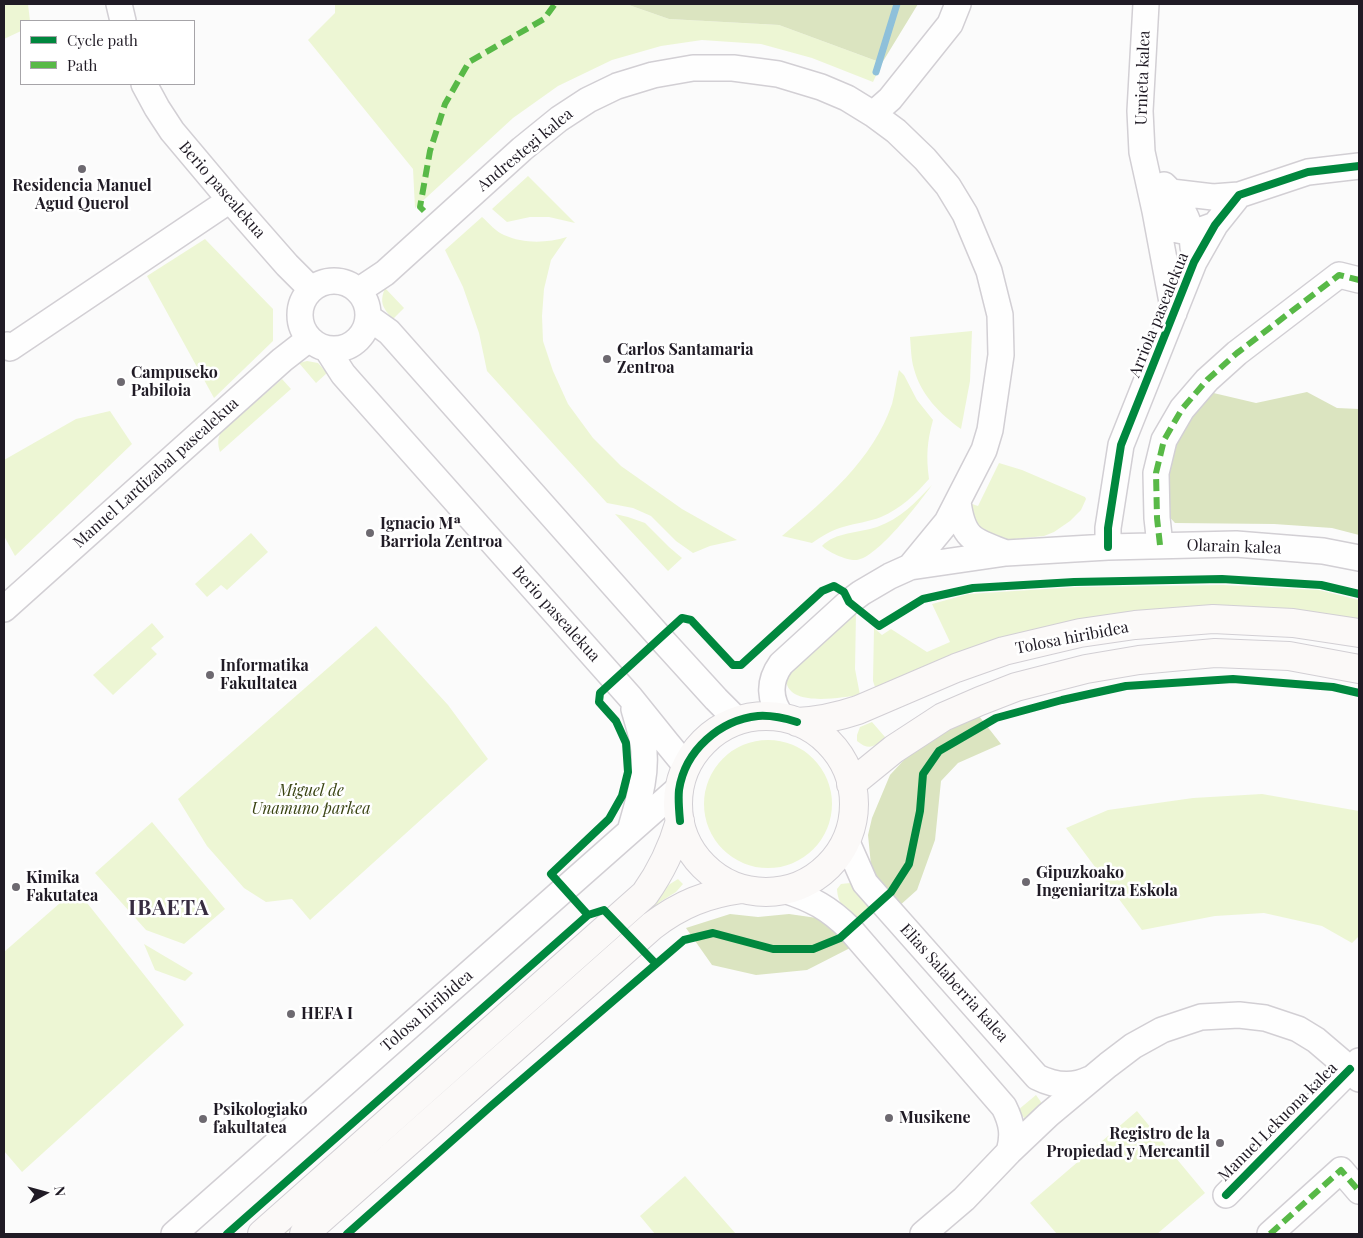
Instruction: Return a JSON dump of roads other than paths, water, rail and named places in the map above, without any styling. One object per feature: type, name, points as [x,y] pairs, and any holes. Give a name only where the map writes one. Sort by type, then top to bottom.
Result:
[{"type":"main road","name":"Tolosa hiribidea","points":[[789,719],[828,719],[843,715],[956,668],[1004,651],[1080,633],[1135,625],[1213,619],[1293,623],[1359,633]]},
{"type":"main road","name":"Tolosa hiribidea","points":[[851,784],[894,748],[943,717],[1016,687],[1086,669],[1139,660],[1215,654],[1289,656],[1359,669]]},
{"type":"main road","points":[[759,716],[789,719],[829,743],[843,762],[851,784],[854,803],[852,822],[846,840],[838,855],[814,878],[800,886],[784,890],[763,892],[742,889],[724,882],[708,870],[695,856],[685,839],[678,804],[683,777],[699,747],[716,731],[738,721],[759,716]]},
{"type":"main road","points":[[262,1234],[645,894],[666,860],[680,821]]},
{"type":"main road","points":[[304,1234],[652,926],[665,916],[695,900],[742,889]]},
{"type":"street","points":[[119,4],[122,20]]},
{"type":"street","points":[[873,114],[890,99],[950,24],[958,4]]},
{"type":"street","name":"Urnieta kalea","points":[[1146,4],[1140,112],[1142,152],[1174,314]]},
{"type":"street","name":"Andrestegi kalea","points":[[358,291],[384,272],[559,119],[588,100],[617,86],[653,75],[693,68],[733,68],[778,74],[821,87],[847,98],[896,131],[925,159],[948,186],[965,214],[992,282],[1000,315],[1001,355],[990,430],[984,450],[948,522],[910,567]]},
{"type":"street","name":"Berio pasealekua","points":[[145,85],[172,131],[287,265],[311,289]]},
{"type":"street","points":[[1142,152],[1158,179],[1171,192],[1185,212],[1204,229]]},
{"type":"street","points":[[1171,192],[1213,198],[1238,196],[1308,172],[1359,166]]},
{"type":"street","points":[[1171,192],[1155,211],[1173,229],[1204,229],[1238,196]]},
{"type":"street","points":[[4,347],[7,345],[10,348],[230,200]]},
{"type":"street","name":"Arriola pasealekua","points":[[1108,546],[1109,519],[1122,445],[1194,262],[1204,229]]},
{"type":"street","points":[[1160,545],[1156,473],[1164,440],[1182,410],[1207,380],[1237,353],[1339,275],[1359,280]]},
{"type":"street","points":[[330,281],[340,281],[358,291],[366,303],[368,317],[362,335],[355,342],[337,350],[318,344],[304,333],[301,326],[300,310],[306,295],[311,289],[330,281]]},
{"type":"street","points":[[368,317],[389,332],[665,644],[738,721]]},
{"type":"street","name":"Berio pasealekua","points":[[318,344],[630,697],[666,744],[683,777]]},
{"type":"street","name":"Manuel Lardizabal pasealekua","points":[[4,609],[282,360],[318,344]]},
{"type":"street","points":[[958,502],[959,513],[966,532],[979,543],[1006,553]]},
{"type":"street","name":"Olarain kalea","points":[[910,567],[1006,553],[1108,546],[1236,544],[1323,551],[1359,558]]},
{"type":"street","points":[[789,719],[776,709],[772,700],[771,689],[776,671],[781,664],[849,602],[890,576],[910,567]]},
{"type":"street","points":[[630,697],[643,744],[644,772],[641,793],[630,831]]},
{"type":"street","name":"Tolosa hiribidea","points":[[174,1234],[630,831],[683,777]]},
{"type":"street","name":"Elias Salaberria kalea","points":[[846,840],[865,883],[1037,1077],[1050,1083],[1064,1086],[1082,1083],[1090,1079]]},
{"type":"street","points":[[784,890],[820,904],[836,915],[1004,1107],[1013,1129],[1009,1152]]},
{"type":"street","points":[[923,1234],[964,1199],[1009,1152],[1090,1079],[1133,1046],[1162,1030],[1201,1017],[1239,1015],[1265,1018],[1298,1029],[1356,1070]]},
{"type":"street","name":"Manuel Lekuona kalea","points":[[1226,1195],[1356,1070]]},
{"type":"street","points":[[964,1199],[1009,1172],[1036,1147],[1042,1137],[1048,1115],[1047,1101],[1037,1077]]},
{"type":"street","points":[[1270,1234],[1341,1170],[1359,1191]]},
{"type":"waterway","points":[[876,72],[897,4]]},
{"type":"place","name":"Residencia Manuel Agud Querol","points":[[82,169]]},
{"type":"place","name":"Carlos Santamaria Zentroa","points":[[607,359]]},
{"type":"place","name":"Campuseko Pabiloia","points":[[121,382]]},
{"type":"place","name":"Ignacio Mª Barriola Zentroa","points":[[370,533]]},
{"type":"place","name":"Informatika Fakultatea","points":[[210,675]]},
{"type":"place","name":"Gipuzkoako Ingeniaritza Eskola","points":[[1026,882]]},
{"type":"place","name":"Kimika Fakutatea","points":[[16,887]]},
{"type":"place","name":"HEFA I","points":[[291,1014]]},
{"type":"place","name":"Musikene","points":[[889,1118]]},
{"type":"place","name":"Psikologiako fakultatea","points":[[203,1119]]},
{"type":"place","name":"Registro de la Propiedad y Mercantil","points":[[1220,1143]]},
{"type":"district","name":"IBAETA","points":[[169,908]]},
{"type":"park label","name":"Miguel de Unamuno parkea","points":[[311,800]]}]
